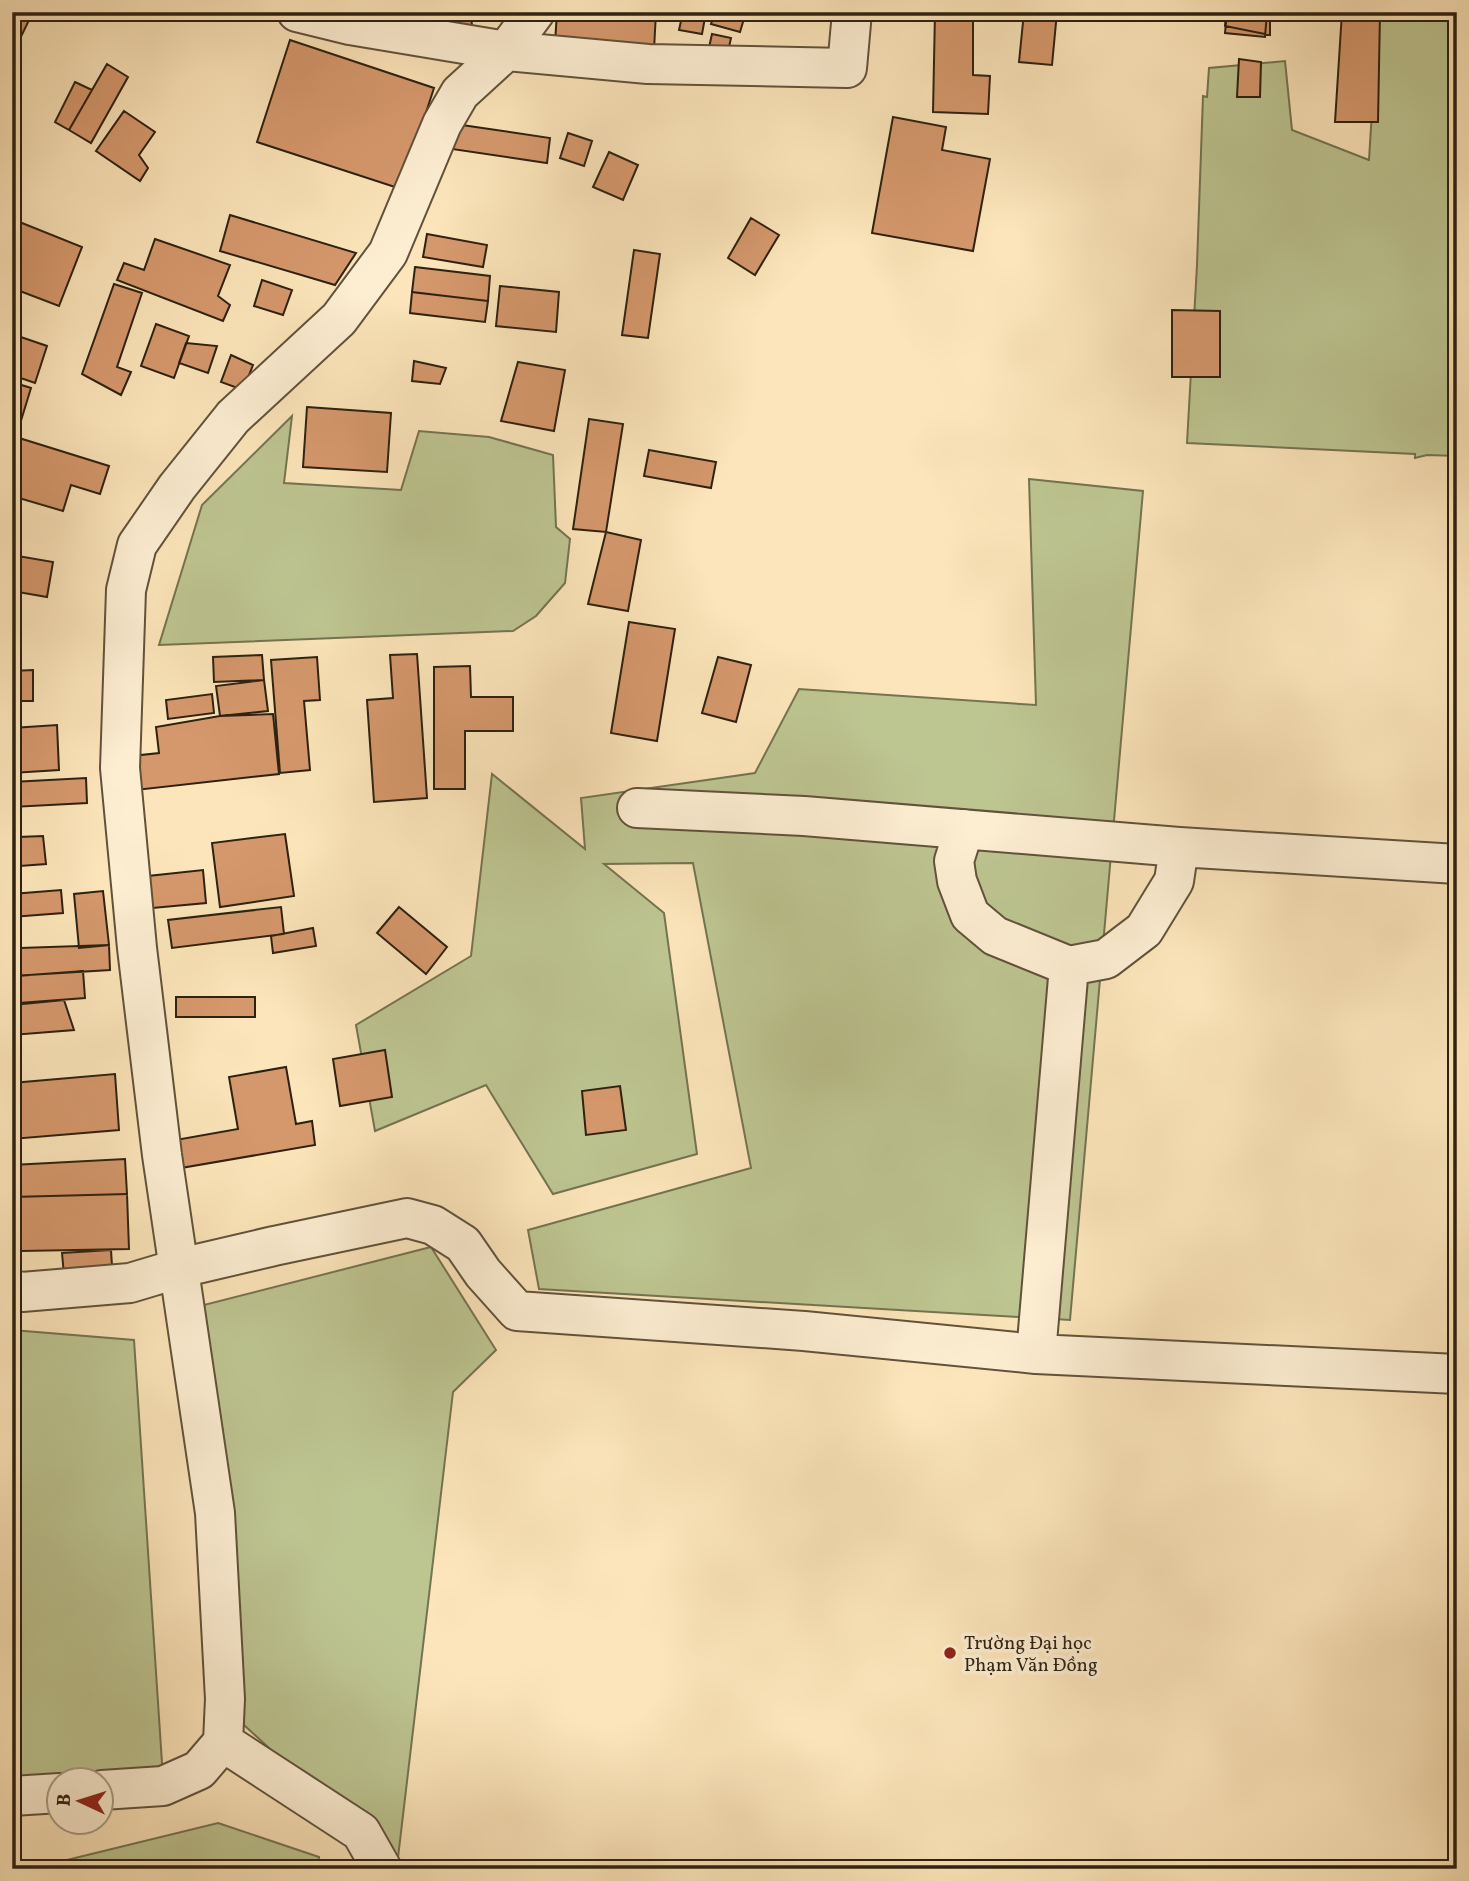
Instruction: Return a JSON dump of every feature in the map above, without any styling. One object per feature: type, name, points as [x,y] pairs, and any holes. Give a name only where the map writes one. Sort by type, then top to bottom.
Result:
[{"type":"street","points":[[296,12],[350,25],[506,51],[648,64],[847,68],[852,12]]},
{"type":"street","points":[[116,1789],[163,1786],[199,1770],[223,1742],[225,1699],[215,1513],[162,1155],[137,948],[120,768],[126,590],[136,545],[177,487],[233,417],[339,318],[372,275],[388,253],[442,124],[460,93],[506,51],[535,12]]},
{"type":"street","points":[[637,808],[804,816],[1179,847],[1457,864]]},
{"type":"street","points":[[964,829],[954,861],[957,881],[970,915],[995,936],[1069,966],[1106,958],[1144,930],[1174,881],[1179,847]]},
{"type":"street","points":[[1036,1354],[1069,966]]},
{"type":"street","points":[[12,1290],[22,1292],[130,1283],[180,1268],[407,1218],[433,1225],[463,1244],[483,1273],[517,1311],[804,1331],[1036,1354],[1457,1374]]},
{"type":"street","points":[[223,1742],[361,1832],[382,1869]]},
{"type":"street","points":[[12,1796],[46,1794]]},
{"type":"green space","points":[[1457,12],[1457,456],[1427,455],[1415,458],[1415,454],[1187,443],[1203,96],[1207,97],[1209,68],[1285,61],[1292,130],[1369,160],[1378,14]]},
{"type":"green space","points":[[292,416],[284,483],[401,490],[419,431],[489,437],[553,455],[556,527],[570,539],[565,583],[536,616],[513,631],[159,645],[202,505]]},
{"type":"green space","points":[[1029,479],[1143,491],[1070,1320],[539,1289],[528,1230],[751,1168],[693,863],[604,864],[664,913],[697,1154],[553,1194],[486,1085],[375,1131],[356,1025],[471,956],[492,774],[585,849],[581,798],[755,773],[799,689],[1036,705]]},
{"type":"green space","points":[[431,1247],[496,1350],[453,1392],[397,1866],[244,1725],[200,1306]]},
{"type":"green space","points":[[12,1330],[134,1340],[163,1778],[116,1779],[116,1766],[46,1766],[46,1786],[12,1800]]},
{"type":"green space","points":[[218,1823],[319,1857],[318,1869],[30,1869]]},
{"type":"building","points":[[12,12],[33,12],[13,53],[12,53]]},
{"type":"building","points":[[448,12],[470,12],[473,31],[452,35]]},
{"type":"building","points":[[557,12],[656,12],[654,50],[555,43]]},
{"type":"building","points":[[683,12],[706,12],[702,34],[679,30]]},
{"type":"building","points":[[715,12],[746,12],[740,32],[711,24]]},
{"type":"building","points":[[935,12],[973,12],[973,75],[990,76],[988,114],[933,112]]},
{"type":"building","points":[[1024,12],[1057,12],[1052,65],[1019,62]]},
{"type":"building","points":[[1226,12],[1270,12],[1270,35],[1225,26]]},
{"type":"building","points":[[1227,12],[1267,12],[1265,37],[1225,33]]},
{"type":"building","points":[[1342,12],[1380,12],[1378,122],[1335,122]]},
{"type":"building","points":[[712,34],[731,38],[725,65],[706,61]]},
{"type":"building","points":[[290,40],[434,88],[401,189],[257,142]]},
{"type":"building","points":[[1239,59],[1261,62],[1260,97],[1237,97]]},
{"type":"building","points":[[107,64],[128,77],[91,143],[69,130]]},
{"type":"building","points":[[75,82],[92,90],[69,130],[55,122]]},
{"type":"building","points":[[124,111],[155,132],[139,155],[148,168],[140,181],[96,151]]},
{"type":"building","points":[[893,117],[946,127],[942,150],[990,159],[973,251],[872,233]]},
{"type":"building","points":[[455,124],[550,138],[547,163],[452,149]]},
{"type":"building","points":[[568,133],[592,141],[584,166],[560,158]]},
{"type":"building","points":[[609,152],[638,165],[623,200],[593,187]]},
{"type":"building","points":[[230,215],[356,253],[335,285],[220,251]]},
{"type":"building","points":[[751,218],[779,235],[755,275],[728,258]]},
{"type":"building","points":[[12,219],[82,247],[59,306],[12,288]]},
{"type":"building","points":[[427,234],[487,245],[483,267],[423,257]]},
{"type":"building","points":[[155,239],[230,265],[218,296],[230,305],[223,321],[117,280],[124,263],[144,270]]},
{"type":"building","points":[[634,250],[660,254],[648,338],[622,335]]},
{"type":"building","points":[[415,267],[490,276],[488,301],[412,292]]},
{"type":"building","points":[[262,280],[292,290],[283,315],[254,306]]},
{"type":"building","points":[[114,284],[142,293],[117,367],[131,372],[121,395],[82,374]]},
{"type":"building","points":[[500,286],[559,292],[556,332],[496,326]]},
{"type":"building","points":[[412,292],[488,301],[485,322],[410,313]]},
{"type":"building","points":[[1172,310],[1220,311],[1220,377],[1172,377]]},
{"type":"building","points":[[156,324],[189,336],[174,378],[141,366]]},
{"type":"building","points":[[12,334],[47,346],[35,383],[12,375]]},
{"type":"building","points":[[186,343],[217,346],[208,373],[179,363]]},
{"type":"building","points":[[231,355],[253,365],[243,390],[221,382]]},
{"type":"building","points":[[414,361],[446,368],[440,384],[412,381]]},
{"type":"building","points":[[518,362],[565,370],[554,431],[501,421]]},
{"type":"building","points":[[12,382],[31,388],[16,437],[109,466],[100,494],[71,485],[63,511],[12,496]]},
{"type":"building","points":[[307,407],[391,413],[387,472],[303,467]]},
{"type":"building","points":[[589,419],[623,424],[606,532],[573,529]]},
{"type":"building","points":[[649,450],[716,462],[711,488],[644,476]]},
{"type":"building","points":[[606,532],[641,540],[628,611],[588,604]]},
{"type":"building","points":[[12,555],[53,562],[47,597],[12,591]]},
{"type":"building","points":[[629,622],[675,629],[657,741],[611,733]]},
{"type":"building","points":[[417,654],[427,798],[374,802],[367,700],[393,698],[390,655]]},
{"type":"building","points":[[262,655],[264,680],[214,682],[213,657]]},
{"type":"building","points":[[317,657],[320,700],[304,701],[310,770],[280,773],[271,660]]},
{"type":"building","points":[[718,657],[751,665],[736,722],[702,713]]},
{"type":"building","points":[[470,666],[471,697],[513,697],[513,731],[465,731],[465,789],[434,789],[434,667]]},
{"type":"building","points":[[33,670],[33,701],[12,701],[12,671]]},
{"type":"building","points":[[264,680],[268,711],[220,716],[216,686]]},
{"type":"building","points":[[212,694],[214,713],[168,719],[166,700]]},
{"type":"building","points":[[273,714],[279,774],[136,790],[132,756],[159,753],[156,727],[220,716]]},
{"type":"building","points":[[57,725],[59,770],[12,773],[12,728]]},
{"type":"building","points":[[86,778],[87,803],[12,807],[12,782]]},
{"type":"building","points":[[285,834],[294,896],[220,907],[212,843]]},
{"type":"building","points":[[43,836],[46,864],[20,866],[18,837]]},
{"type":"building","points":[[203,870],[206,903],[142,909],[139,877]]},
{"type":"building","points":[[61,890],[63,913],[12,917],[12,894]]},
{"type":"building","points":[[103,891],[109,945],[79,948],[74,894]]},
{"type":"building","points":[[281,907],[284,934],[172,948],[168,920]]},
{"type":"building","points":[[399,907],[447,947],[426,974],[377,933]]},
{"type":"building","points":[[12,917],[17,917],[20,948],[109,945],[110,970],[12,976]]},
{"type":"building","points":[[313,928],[316,946],[273,953],[271,936]]},
{"type":"building","points":[[83,971],[85,998],[19,1003],[17,976]]},
{"type":"building","points":[[176,997],[255,997],[255,1017],[176,1017]]},
{"type":"building","points":[[64,1000],[74,1030],[12,1035],[12,1005]]},
{"type":"building","points":[[385,1050],[392,1097],[340,1106],[333,1059]]},
{"type":"building","points":[[286,1067],[296,1124],[312,1121],[315,1145],[175,1169],[170,1141],[238,1129],[229,1077]]},
{"type":"building","points":[[115,1074],[119,1130],[12,1139],[12,1083]]},
{"type":"building","points":[[620,1086],[626,1130],[586,1135],[582,1091]]},
{"type":"building","points":[[125,1159],[127,1194],[12,1197],[12,1165]]},
{"type":"building","points":[[127,1194],[129,1249],[21,1251],[12,1223],[12,1197]]},
{"type":"building","points":[[111,1250],[113,1282],[65,1286],[62,1253]]},
{"type":"place","name":"Trường Đại học Phạm Văn Đồng","points":[[950,1653]]}]
